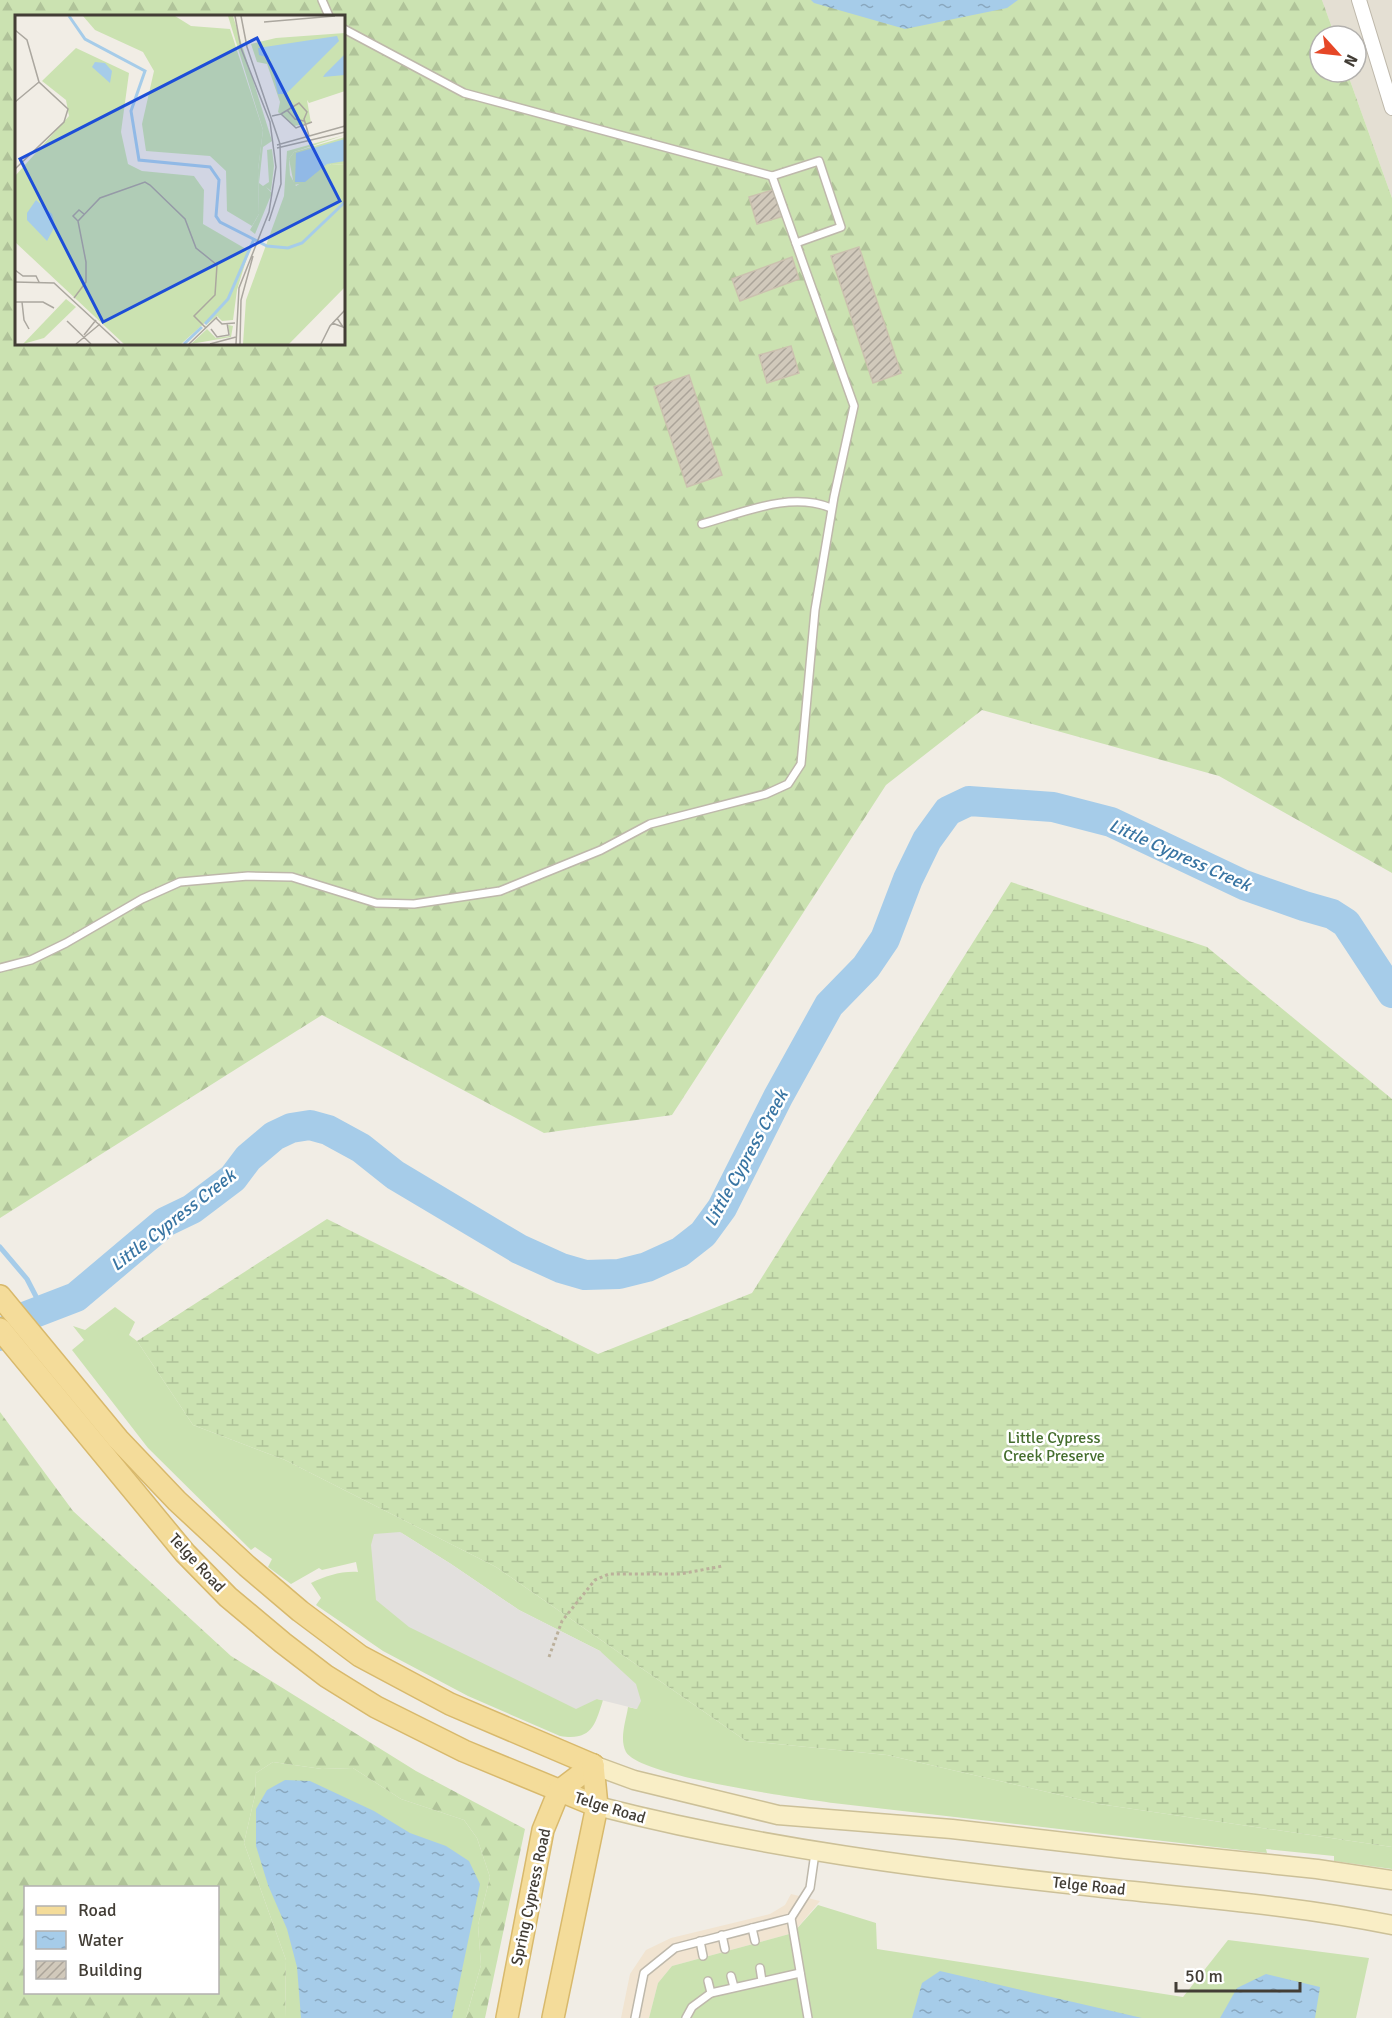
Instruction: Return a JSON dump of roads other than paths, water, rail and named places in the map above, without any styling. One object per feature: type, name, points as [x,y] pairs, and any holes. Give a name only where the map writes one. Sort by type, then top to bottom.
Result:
[{"type":"main road","name":"Telge Road","points":[[4,1301],[118,1439],[177,1501],[300,1611],[360,1656],[450,1704],[593,1765],[634,1780],[778,1815],[952,1829],[1125,1850],[1279,1864],[1392,1880]]},
{"type":"main road","name":"Telge Road","points":[[0,1329],[185,1553],[228,1597],[326,1676],[376,1707],[464,1751],[597,1806],[662,1823],[815,1851],[953,1870],[1312,1910],[1392,1925]]},
{"type":"main road","points":[[559,1791],[593,1765]]},
{"type":"main road","points":[[553,2018],[597,1806],[593,1765]]},
{"type":"main road","name":"Spring Cypress Road","points":[[507,2018],[543,1830],[559,1791]]},
{"type":"street","points":[[1359,0],[1392,108]]},
{"type":"lane","points":[[322,0],[329,15]]},
{"type":"lane","points":[[345,30],[464,93],[772,176],[819,161],[841,227],[796,243]]},
{"type":"lane","points":[[0,968],[31,960],[66,943],[142,899],[180,882],[248,876],[292,877],[376,903],[414,904],[500,891],[602,850],[650,824],[750,799],[788,784],[801,764],[815,610],[831,508],[854,406],[772,176]]},
{"type":"lane","points":[[702,524],[782,503],[816,502],[831,508]]},
{"type":"lane","points":[[808,2018],[791,1918],[810,1888],[815,1851]]},
{"type":"lane","points":[[635,2018],[644,1973],[675,1948],[791,1918]]},
{"type":"lane","points":[[753,1928],[755,1941]]},
{"type":"lane","points":[[722,1935],[725,1949]]},
{"type":"lane","points":[[700,1941],[703,1956]]},
{"type":"lane","points":[[760,1968],[762,1981]]},
{"type":"lane","points":[[686,2018],[692,2007],[711,1993],[800,1973]]},
{"type":"lane","points":[[731,1976],[734,1987]]},
{"type":"lane","points":[[708,1981],[711,1993]]},
{"type":"water","points":[[811,0],[1018,0],[1007,8],[905,29],[814,3]]},
{"type":"water","points":[[285,1780],[310,1781],[374,1811],[410,1833],[446,1846],[469,1861],[480,1884],[452,2018],[301,2018],[297,1967],[287,1929],[268,1885],[256,1846],[256,1809],[267,1790]]},
{"type":"water","points":[[940,1971],[1142,2018],[912,2018],[922,1983]]},
{"type":"water","points":[[1266,1974],[1320,1987],[1315,2018],[1220,2018],[1237,1988]]},
{"type":"waterway","name":"Little Cypress Creek","points":[[0,1336],[24,1317],[76,1297],[165,1222],[192,1209],[233,1178],[248,1158],[274,1136],[291,1128],[310,1125],[328,1130],[361,1148],[395,1175],[519,1249],[561,1268],[585,1275],[619,1274],[647,1267],[680,1252],[703,1234],[722,1208],[778,1097],[829,1005],[866,967],[885,939],[908,879],[927,840],[948,811],[969,801],[1053,807],[1111,822],[1244,885],[1332,914],[1346,923],[1392,993]]},
{"type":"waterway","points":[[0,1247],[27,1279],[43,1310]]},
{"type":"park label","name":"Little Cypress Creek Preserve","points":[[1054,1447]]}]
